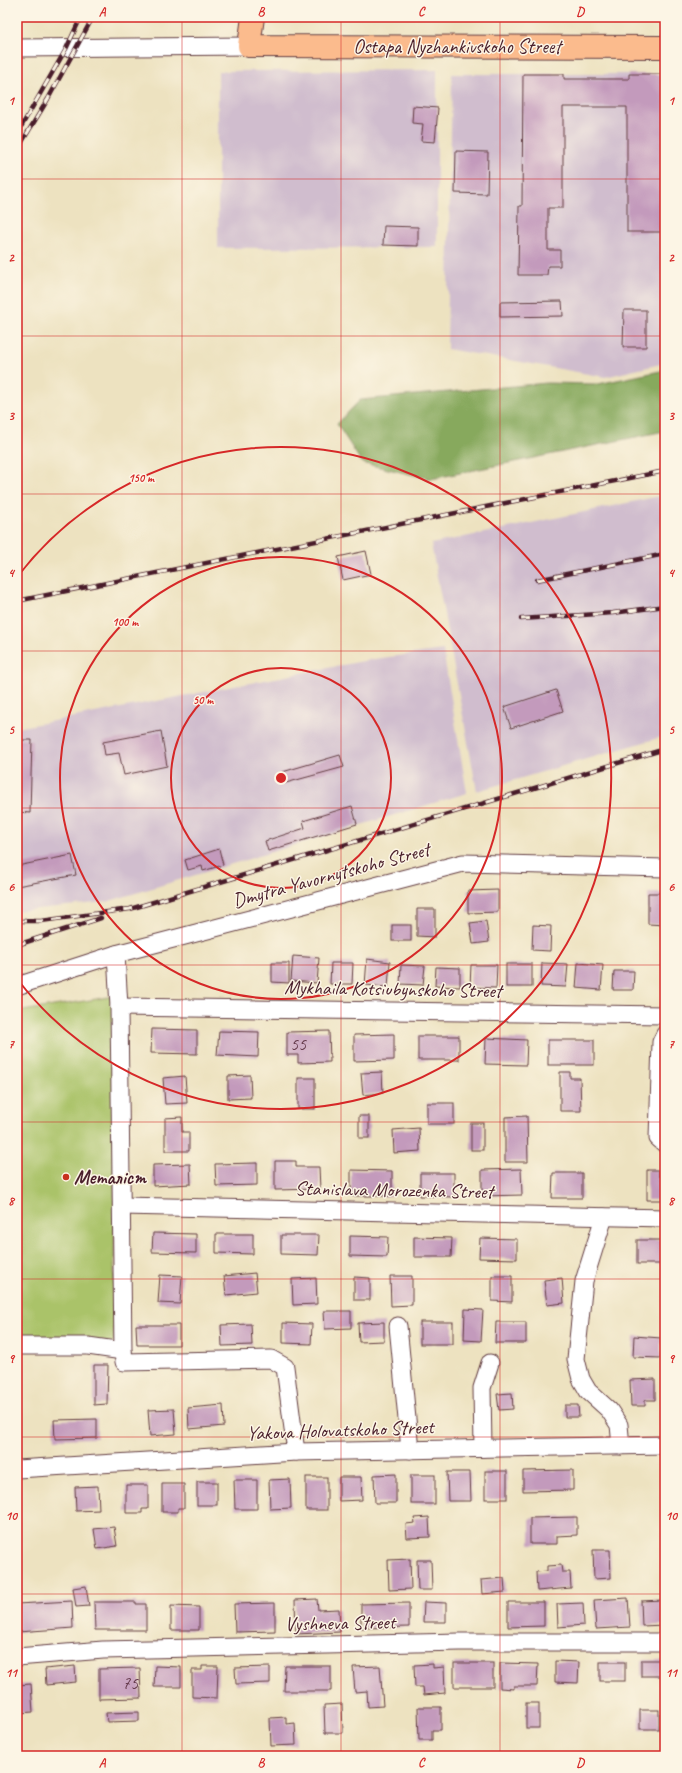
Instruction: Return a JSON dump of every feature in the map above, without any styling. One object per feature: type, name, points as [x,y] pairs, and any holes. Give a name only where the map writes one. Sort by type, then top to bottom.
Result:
[{"type":"main road","points":[[249,46],[253,17]]},
{"type":"main road","name":"Ostapa Nyzhankivskoho Street","points":[[249,46],[665,47]]},
{"type":"street","points":[[17,48],[249,46]]},
{"type":"street","name":"Dmytra Yavornytskoho Street","points":[[17,986],[116,954],[463,863],[665,868]]},
{"type":"street","points":[[116,954],[119,1007],[124,1362],[271,1359],[285,1367],[296,1452]]},
{"type":"street","name":"Mykhaila Kotsiubynskoho Street","points":[[119,1007],[665,1015]]},
{"type":"street","points":[[665,1034],[661,1042],[658,1138],[665,1144]]},
{"type":"street","name":"Stanislava Morozenka Street","points":[[122,1206],[665,1218]]},
{"type":"street","points":[[604,1217],[584,1281],[576,1360],[581,1379],[588,1391],[609,1410],[619,1425],[621,1446]]},
{"type":"street","points":[[398,1326],[410,1450]]},
{"type":"street","points":[[17,1346],[88,1346],[123,1351]]},
{"type":"street","points":[[483,1448],[482,1388],[490,1363]]},
{"type":"street","name":"Yakova Holovatskoho Street","points":[[17,1469],[296,1452],[665,1445]]},
{"type":"street","name":"Vyshneva Street","points":[[17,1657],[103,1650],[460,1642],[665,1642]]},
{"type":"shaded area","points":[[437,70],[437,247],[218,248],[218,71]]},
{"type":"shaded area","points":[[452,74],[665,74],[665,363],[605,377],[447,349]]},
{"type":"shaded area","points":[[665,495],[665,736],[477,791],[431,544]]},
{"type":"shaded area","points":[[443,650],[467,793],[106,902],[17,911],[17,728],[374,659]]},
{"type":"green space","points":[[665,370],[665,431],[431,479],[362,463],[337,424],[360,400],[547,383],[598,384]]},
{"type":"green space","name":"Металіст","points":[[115,996],[114,1343],[17,1341],[17,1012]]},
{"type":"building","points":[[523,74],[564,74],[564,79],[629,79],[629,74],[665,74],[665,232],[627,232],[627,107],[563,107],[563,208],[548,208],[548,250],[560,250],[560,266],[548,266],[547,275],[518,275],[519,206],[522,206]]},
{"type":"building","points":[[413,106],[438,108],[435,142],[421,141],[423,124],[412,123]]},
{"type":"building","points":[[456,151],[488,152],[487,194],[455,193]]},
{"type":"building","points":[[384,226],[418,227],[418,246],[383,245]]},
{"type":"building","points":[[562,301],[563,316],[500,317],[500,302]]},
{"type":"building","points":[[624,310],[646,310],[646,347],[623,347]]},
{"type":"building","points":[[366,551],[371,574],[343,580],[338,557]]},
{"type":"building","points":[[556,690],[563,711],[511,728],[504,707]]},
{"type":"building","points":[[161,731],[167,766],[124,775],[119,753],[105,755],[103,742]]},
{"type":"building","points":[[17,740],[32,740],[30,813],[17,812]]},
{"type":"building","points":[[340,755],[344,767],[282,784],[279,773]]},
{"type":"building","points":[[352,806],[357,824],[268,851],[265,841],[305,828],[303,821]]},
{"type":"building","points":[[219,849],[223,865],[203,871],[202,866],[188,870],[185,860]]},
{"type":"building","points":[[72,855],[76,875],[17,886],[17,866]]},
{"type":"building","points":[[498,890],[498,912],[468,913],[468,891]]},
{"type":"building","points":[[648,893],[665,893],[665,925],[648,924]]},
{"type":"building","points":[[417,909],[435,909],[435,937],[417,936]]},
{"type":"building","points":[[486,921],[489,942],[473,944],[470,923]]},
{"type":"building","points":[[392,925],[411,925],[411,941],[392,941]]},
{"type":"building","points":[[533,925],[551,926],[550,951],[532,950]]},
{"type":"building","points":[[293,956],[319,958],[317,983],[291,981]]},
{"type":"building","points":[[367,959],[390,962],[388,987],[365,985]]},
{"type":"building","points":[[272,963],[289,963],[289,983],[272,982]]},
{"type":"building","points":[[331,963],[353,963],[352,984],[330,984]]},
{"type":"building","points":[[542,963],[568,964],[566,987],[541,986]]},
{"type":"building","points":[[578,963],[603,965],[601,990],[576,988]]},
{"type":"building","points":[[506,964],[532,964],[532,987],[506,987]]},
{"type":"building","points":[[401,965],[425,966],[423,985],[400,984]]},
{"type":"building","points":[[471,965],[497,965],[496,988],[470,987]]},
{"type":"building","points":[[436,967],[460,968],[460,987],[435,986]]},
{"type":"building","points":[[614,971],[634,971],[633,990],[613,990]]},
{"type":"building","points":[[152,1029],[197,1030],[197,1054],[151,1053]]},
{"type":"building","points":[[219,1031],[259,1032],[258,1057],[217,1055]]},
{"type":"building","points":[[329,1031],[330,1062],[298,1063],[298,1055],[287,1055],[287,1032]]},
{"type":"building","points":[[394,1034],[394,1060],[354,1061],[354,1035]]},
{"type":"building","points":[[418,1036],[459,1036],[459,1060],[418,1060]]},
{"type":"building","points":[[486,1038],[527,1040],[526,1065],[485,1064]]},
{"type":"building","points":[[548,1040],[594,1040],[594,1065],[548,1065]]},
{"type":"building","points":[[382,1072],[383,1093],[363,1095],[361,1073]]},
{"type":"building","points":[[560,1072],[570,1072],[570,1078],[580,1078],[581,1111],[560,1111]]},
{"type":"building","points":[[250,1075],[251,1098],[228,1099],[228,1076]]},
{"type":"building","points":[[185,1076],[187,1103],[165,1104],[163,1078]]},
{"type":"building","points":[[298,1078],[315,1078],[315,1109],[298,1109]]},
{"type":"building","points":[[427,1103],[454,1103],[454,1124],[427,1124]]},
{"type":"building","points":[[359,1116],[369,1116],[369,1138],[359,1138]]},
{"type":"building","points":[[527,1116],[528,1162],[505,1162],[505,1117]]},
{"type":"building","points":[[182,1117],[182,1132],[189,1132],[189,1151],[165,1151],[165,1118]]},
{"type":"building","points":[[471,1123],[483,1123],[483,1150],[471,1150]]},
{"type":"building","points":[[419,1128],[420,1151],[394,1153],[393,1130]]},
{"type":"building","points":[[275,1161],[296,1161],[296,1167],[319,1167],[320,1189],[275,1190]]},
{"type":"building","points":[[257,1163],[257,1185],[216,1186],[215,1164]]},
{"type":"building","points":[[190,1164],[191,1184],[153,1186],[153,1165]]},
{"type":"building","points":[[521,1169],[522,1195],[482,1196],[482,1170]]},
{"type":"building","points":[[351,1170],[392,1171],[392,1196],[351,1196]]},
{"type":"building","points":[[647,1170],[659,1170],[659,1176],[665,1176],[665,1200],[647,1200]]},
{"type":"building","points":[[420,1173],[454,1173],[454,1197],[420,1196]]},
{"type":"building","points":[[553,1173],[582,1173],[582,1198],[552,1198]]},
{"type":"building","points":[[153,1233],[196,1234],[196,1253],[152,1252]]},
{"type":"building","points":[[216,1234],[253,1234],[253,1254],[216,1253]]},
{"type":"building","points":[[281,1235],[319,1235],[318,1255],[281,1254]]},
{"type":"building","points":[[350,1236],[388,1237],[387,1257],[350,1256]]},
{"type":"building","points":[[414,1237],[452,1238],[451,1257],[414,1257]]},
{"type":"building","points":[[480,1238],[517,1239],[517,1259],[479,1258]]},
{"type":"building","points":[[637,1240],[662,1240],[662,1264],[637,1264]]},
{"type":"building","points":[[255,1273],[257,1292],[226,1295],[224,1276]]},
{"type":"building","points":[[160,1275],[182,1276],[180,1304],[158,1303]]},
{"type":"building","points":[[390,1276],[412,1276],[412,1305],[391,1306]]},
{"type":"building","points":[[492,1276],[512,1276],[512,1302],[492,1301]]},
{"type":"building","points":[[354,1277],[370,1278],[370,1300],[354,1300]]},
{"type":"building","points":[[316,1278],[317,1304],[293,1305],[292,1279]]},
{"type":"building","points":[[562,1278],[564,1303],[547,1305],[544,1280]]},
{"type":"building","points":[[465,1309],[483,1310],[481,1341],[464,1340]]},
{"type":"building","points":[[324,1311],[351,1311],[351,1328],[325,1329]]},
{"type":"building","points":[[384,1322],[384,1341],[359,1342],[358,1323]]},
{"type":"building","points":[[420,1322],[453,1322],[453,1344],[420,1344]]},
{"type":"building","points":[[496,1322],[526,1322],[526,1343],[495,1343]]},
{"type":"building","points":[[283,1323],[312,1324],[311,1344],[283,1343]]},
{"type":"building","points":[[251,1324],[252,1345],[222,1346],[221,1325]]},
{"type":"building","points":[[136,1325],[179,1325],[179,1345],[137,1345]]},
{"type":"building","points":[[634,1336],[661,1338],[661,1358],[633,1357]]},
{"type":"building","points":[[94,1365],[108,1365],[107,1404],[94,1405]]},
{"type":"building","points":[[655,1379],[655,1400],[645,1400],[645,1406],[631,1406],[630,1380]]},
{"type":"building","points":[[512,1393],[513,1409],[499,1410],[497,1394]]},
{"type":"building","points":[[223,1405],[224,1426],[189,1429],[188,1408]]},
{"type":"building","points":[[565,1405],[578,1405],[579,1417],[565,1417]]},
{"type":"building","points":[[174,1409],[176,1434],[150,1436],[148,1410]]},
{"type":"building","points":[[97,1419],[97,1438],[55,1439],[54,1420]]},
{"type":"building","points":[[573,1470],[573,1490],[523,1491],[523,1471]]},
{"type":"building","points":[[485,1471],[507,1471],[507,1499],[485,1499]]},
{"type":"building","points":[[447,1472],[470,1472],[471,1501],[448,1501]]},
{"type":"building","points":[[396,1474],[396,1503],[375,1503],[374,1475]]},
{"type":"building","points":[[411,1475],[435,1475],[435,1504],[411,1504]]},
{"type":"building","points":[[306,1477],[327,1477],[327,1510],[306,1510]]},
{"type":"building","points":[[339,1477],[361,1477],[362,1500],[339,1501]]},
{"type":"building","points":[[290,1479],[291,1508],[270,1509],[269,1480]]},
{"type":"building","points":[[234,1480],[257,1480],[257,1509],[235,1509]]},
{"type":"building","points":[[197,1482],[217,1482],[217,1505],[197,1505]]},
{"type":"building","points":[[162,1484],[184,1484],[184,1508],[178,1508],[178,1512],[162,1512]]},
{"type":"building","points":[[126,1485],[148,1485],[148,1509],[142,1509],[142,1513],[126,1513]]},
{"type":"building","points":[[98,1486],[99,1510],[76,1511],[75,1487]]},
{"type":"building","points":[[429,1517],[430,1537],[407,1538],[406,1524],[415,1523],[414,1518]]},
{"type":"building","points":[[577,1517],[577,1535],[557,1536],[557,1544],[530,1544],[530,1518]]},
{"type":"building","points":[[114,1527],[117,1546],[97,1549],[94,1529]]},
{"type":"building","points":[[593,1550],[610,1550],[611,1578],[594,1579]]},
{"type":"building","points":[[410,1559],[411,1589],[389,1590],[388,1560]]},
{"type":"building","points":[[417,1560],[431,1560],[432,1590],[418,1590]]},
{"type":"building","points":[[561,1565],[562,1572],[570,1572],[571,1588],[537,1591],[536,1572],[547,1571],[547,1566]]},
{"type":"building","points":[[504,1578],[505,1592],[482,1594],[481,1580]]},
{"type":"building","points":[[86,1586],[89,1606],[76,1607],[73,1588]]},
{"type":"building","points":[[628,1598],[630,1627],[596,1629],[594,1600]]},
{"type":"building","points":[[317,1599],[318,1610],[339,1609],[340,1632],[296,1634],[295,1600]]},
{"type":"building","points":[[663,1600],[664,1625],[642,1626],[641,1601]]},
{"type":"building","points":[[72,1601],[73,1628],[18,1632],[17,1604]]},
{"type":"building","points":[[94,1602],[136,1602],[136,1604],[146,1604],[146,1630],[95,1630]]},
{"type":"building","points":[[424,1602],[446,1603],[446,1622],[423,1622]]},
{"type":"building","points":[[508,1602],[544,1602],[544,1626],[508,1627]]},
{"type":"building","points":[[275,1603],[275,1631],[235,1632],[234,1604]]},
{"type":"building","points":[[409,1603],[409,1627],[361,1628],[361,1604]]},
{"type":"building","points":[[583,1603],[584,1625],[558,1627],[557,1604]]},
{"type":"building","points":[[171,1606],[199,1607],[199,1630],[171,1630]]},
{"type":"building","points":[[641,1660],[665,1660],[665,1676],[641,1676]]},
{"type":"building","points":[[555,1661],[579,1662],[578,1683],[555,1682]]},
{"type":"building","points":[[600,1662],[625,1662],[625,1681],[600,1681]]},
{"type":"building","points":[[454,1663],[493,1663],[493,1687],[454,1687]]},
{"type":"building","points":[[500,1663],[538,1664],[537,1686],[514,1686],[514,1689],[500,1688]]},
{"type":"building","points":[[433,1664],[433,1668],[444,1667],[445,1693],[424,1695],[423,1687],[415,1687],[414,1665]]},
{"type":"building","points":[[75,1666],[76,1682],[46,1685],[45,1669]]},
{"type":"building","points":[[155,1666],[181,1667],[181,1687],[154,1687]]},
{"type":"building","points":[[202,1666],[218,1666],[217,1698],[192,1697],[192,1670],[202,1670]]},
{"type":"building","points":[[285,1666],[331,1666],[331,1691],[284,1691]]},
{"type":"building","points":[[380,1666],[383,1706],[368,1707],[367,1691],[355,1692],[353,1667]]},
{"type":"building","points":[[270,1667],[270,1683],[236,1684],[235,1668]]},
{"type":"building","points":[[140,1668],[141,1698],[99,1699],[99,1669]]},
{"type":"building","points":[[31,1684],[33,1712],[17,1713],[17,1685]]},
{"type":"building","points":[[526,1703],[539,1703],[539,1728],[526,1728]]},
{"type":"building","points":[[342,1704],[343,1733],[325,1733],[324,1705]]},
{"type":"building","points":[[418,1707],[441,1707],[441,1730],[432,1730],[432,1740],[419,1740]]},
{"type":"building","points":[[640,1710],[659,1710],[659,1729],[640,1729]]},
{"type":"building","points":[[139,1712],[139,1721],[107,1722],[106,1713]]},
{"type":"building","points":[[286,1717],[286,1724],[295,1723],[296,1745],[271,1746],[270,1718]]},
{"type":"railway","points":[[17,134],[66,49],[81,17]]},
{"type":"railway","points":[[17,150],[48,99],[93,17]]},
{"type":"railway","points":[[17,601],[665,471]]},
{"type":"railway","points":[[537,580],[665,554]]},
{"type":"railway","points":[[521,619],[613,613],[665,606]]},
{"type":"railway","points":[[17,921],[41,921],[130,909],[665,749]]},
{"type":"railway","points":[[17,945],[101,918]]},
{"type":"place","name":"Металіст","points":[[66,1177]]}]
